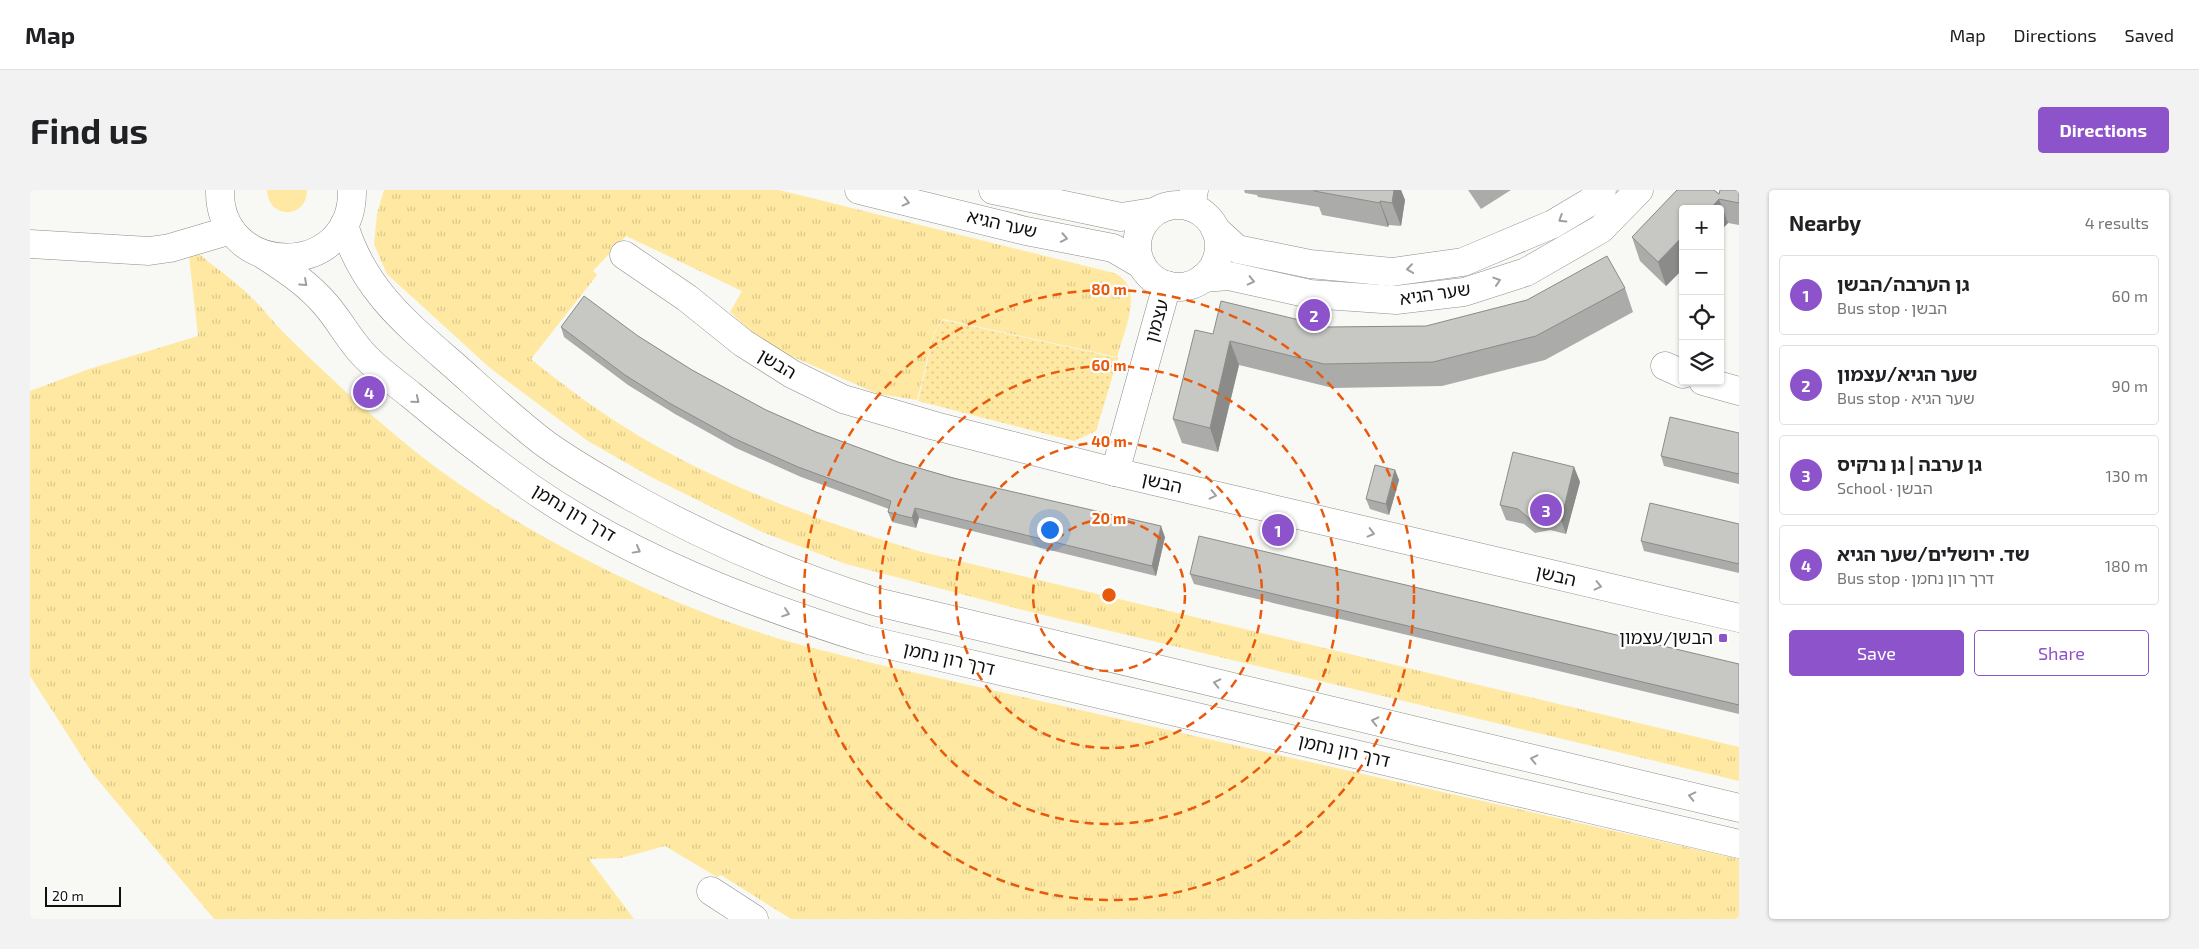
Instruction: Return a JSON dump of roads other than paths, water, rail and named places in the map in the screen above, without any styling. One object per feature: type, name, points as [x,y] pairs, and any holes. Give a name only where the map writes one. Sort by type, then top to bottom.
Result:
[{"type":"main road","name":"שער הגיא","points":[[859,190],[1026,231],[1113,248],[1142,265]]},
{"type":"main road","name":"שער הגיא","points":[[993,190],[1121,217],[1153,212]]},
{"type":"main road","name":"שער הגיא","points":[[1215,229],[1237,248],[1310,264],[1392,272],[1463,262],[1553,224],[1590,202],[1602,190]]},
{"type":"main road","name":"שער הגיא","points":[[1203,278],[1229,276],[1310,294],[1396,300],[1464,292],[1526,272],[1600,229],[1639,190]]},
{"type":"main road","points":[[30,244],[148,251],[170,248],[230,230],[222,212],[219,191]]},
{"type":"main road","points":[[264,255],[285,259],[303,257],[319,250],[334,239],[344,225],[351,209],[353,191]]},
{"type":"main road","points":[[1192,198],[1207,217],[1215,229],[1219,243],[1217,257],[1211,270],[1203,278],[1190,285],[1176,287],[1167,285],[1151,276],[1142,265],[1137,252],[1137,238],[1143,223],[1153,212],[1166,206],[1180,204],[1192,198]]},
{"type":"main road","name":"דרך רון נחמן","points":[[344,225],[352,250],[373,288],[396,315],[543,442],[596,477],[667,517],[792,573],[876,602],[1739,808]]},
{"type":"main road","name":"דרך רון נחמן","points":[[230,230],[246,246],[264,255],[306,284],[326,305],[362,354],[412,396],[531,488],[583,520],[648,556],[706,582],[780,611],[868,640],[1739,844]]},
{"type":"main road","name":"הבשן","points":[[624,255],[687,298],[743,343],[792,374],[843,399],[935,426],[1115,472],[1739,618]]},
{"type":"main road","name":"עצמון","points":[[1115,472],[1167,285]]},
{"type":"main road","points":[[1717,385],[1739,391]]},
{"type":"main road","points":[[711,891],[754,919]]},
{"type":"place","name":"שער הגיא/עצמון","points":[[1314,315]]},
{"type":"place","name":"שד. ירושלים/שער הגיא","points":[[369,392]]},
{"type":"place","name":"גן ערבה | גן נרקיס","points":[[1546,510]]},
{"type":"place","name":"גן הערבה/הבשן","points":[[1278,530]]},
{"type":"place","name":"הבשן/עצמון","points":[[1723,638]]}]
